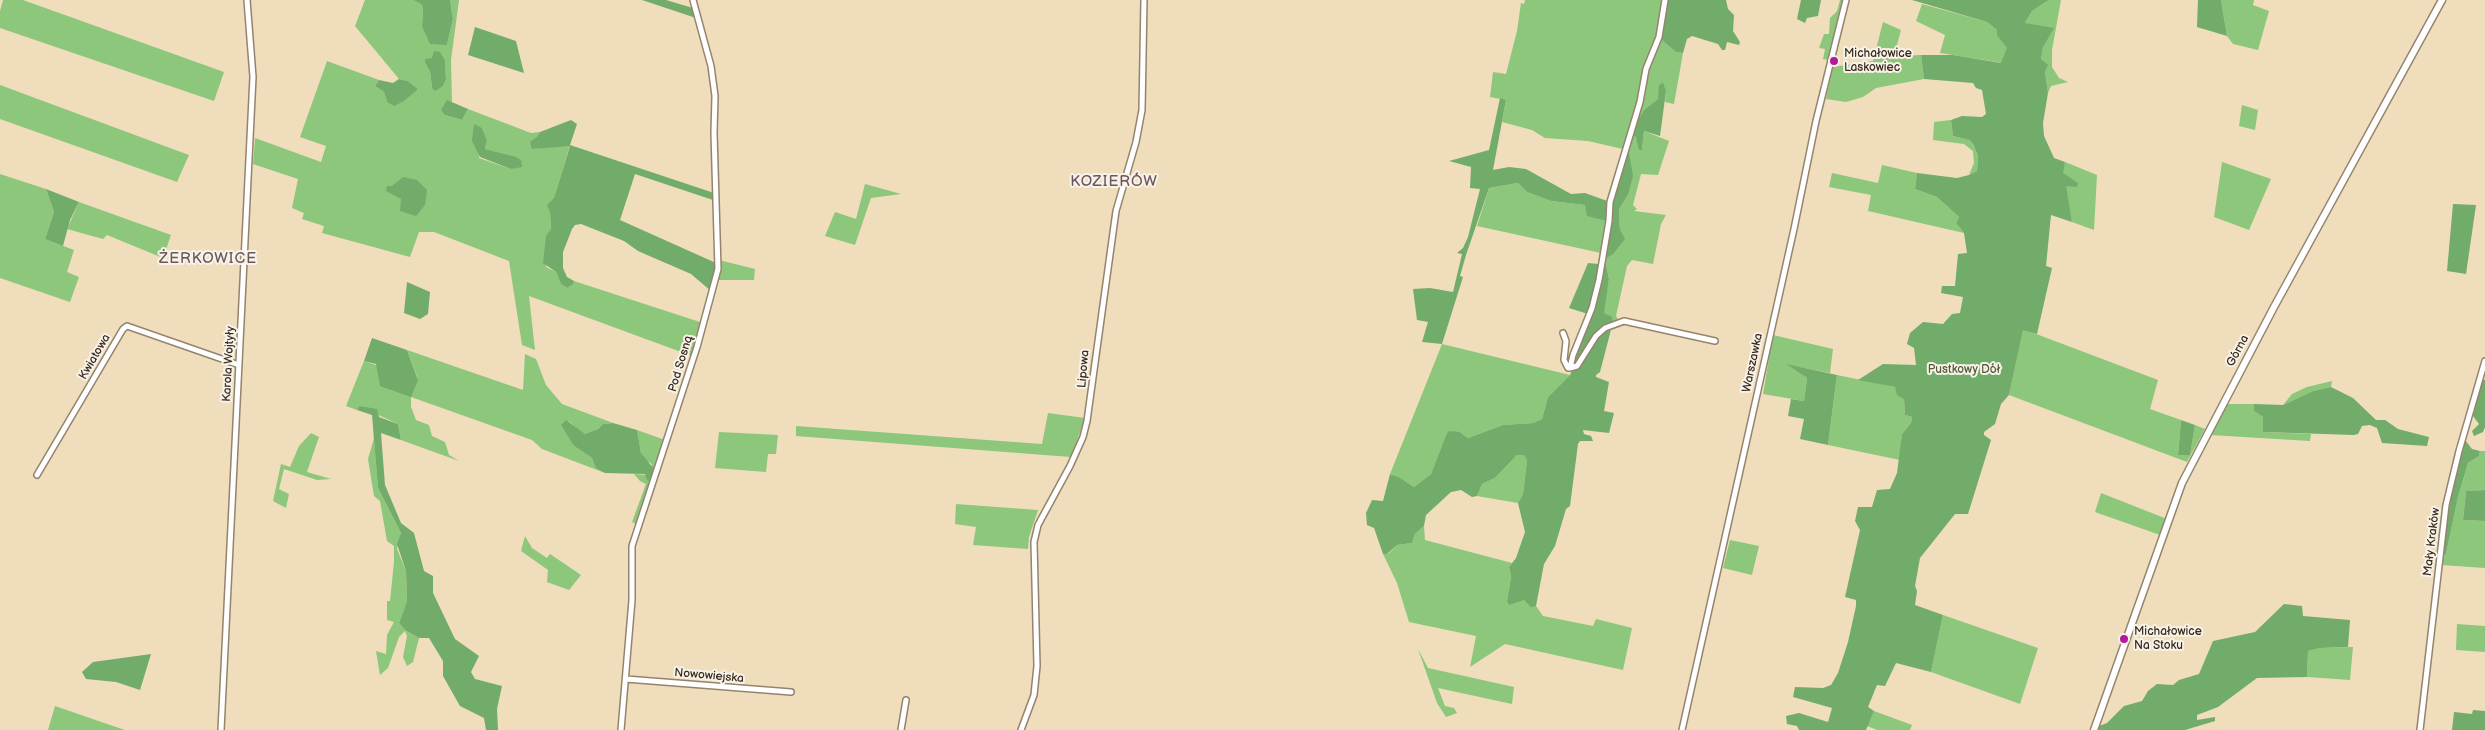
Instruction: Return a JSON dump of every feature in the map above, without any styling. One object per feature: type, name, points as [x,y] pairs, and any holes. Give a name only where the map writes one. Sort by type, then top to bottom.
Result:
[{"type":"street","name":"Karola Wojtyły","points":[[221,730],[253,76],[247,0]]},
{"type":"street","name":"Pod Sosną","points":[[621,730],[632,600],[632,546],[697,347],[718,270],[714,134],[715,96],[711,66],[693,0]]},
{"type":"street","name":"Lipowa","points":[[1021,730],[1034,695],[1037,666],[1034,542],[1038,525],[1070,466],[1083,438],[1087,421],[1116,212],[1136,142],[1142,110],[1144,0]]},
{"type":"street","points":[[1570,368],[1573,355],[1592,308],[1599,280],[1609,221],[1610,202],[1640,102],[1646,69],[1659,36],[1665,0]]},
{"type":"street","name":"Warszawka","points":[[1682,730],[1816,122],[1846,0]]},
{"type":"street","name":"Górna","points":[[2094,730],[2182,483],[2274,306],[2442,0]]},
{"type":"street","points":[[1570,368],[1577,366],[1596,336],[1606,328],[1624,321],[1714,341]]},
{"type":"street","name":"Kwiatowa","points":[[37,476],[123,329],[127,326],[239,365]]},
{"type":"street","points":[[1563,333],[1566,341],[1564,360],[1568,368],[1570,368]]},
{"type":"street","name":"Mały Kraków","points":[[2420,730],[2446,505],[2459,451],[2485,361]]},
{"type":"street","name":"Nowowiejska","points":[[626,679],[791,692]]},
{"type":"street","points":[[901,730],[906,700]]},
{"type":"green space","points":[[3,0],[23,0],[224,72],[214,101],[0,28],[0,11]]},
{"type":"green space","points":[[365,0],[413,0],[421,4],[423,8],[422,26],[447,45],[453,19],[450,0],[459,0],[451,60],[452,102],[447,101],[445,115],[462,120],[468,109],[531,133],[540,132],[532,149],[570,145],[550,212],[551,230],[546,267],[556,272],[561,284],[567,288],[574,281],[703,323],[692,356],[529,296],[535,350],[522,345],[509,261],[434,232],[419,232],[410,257],[322,233],[324,226],[302,219],[304,213],[292,208],[298,179],[253,164],[255,138],[321,162],[326,146],[300,137],[327,61],[379,80],[375,86],[384,92],[387,102],[418,89],[408,81],[399,79],[355,26]],"holes":[[[445,61],[446,79],[443,86],[432,88],[430,71]],[[482,128],[487,140],[485,149],[514,156],[511,169],[479,158]]]},
{"type":"green space","points":[[413,0],[450,0],[453,19],[447,45],[430,44],[422,26],[423,8],[421,4]]},
{"type":"green space","points":[[642,0],[666,0],[693,8],[696,18]]},
{"type":"green space","points":[[1525,0],[1665,0],[1659,36],[1676,52],[1683,53],[1674,104],[1665,102],[1666,91],[1660,94],[1658,99],[1645,109],[1636,137],[1642,150],[1644,131],[1669,141],[1658,175],[1641,174],[1633,205],[1637,209],[1634,211],[1666,215],[1661,224],[1653,264],[1632,260],[1627,266],[1616,316],[1618,319],[1654,326],[1628,324],[1611,330],[1613,322],[1603,313],[1609,279],[1605,259],[1620,230],[1619,209],[1628,195],[1631,172],[1627,142],[1623,149],[1588,141],[1545,138],[1532,130],[1502,122],[1506,100],[1490,97],[1493,72],[1506,74],[1517,31],[1521,3],[1524,4]]},
{"type":"green space","points":[[1665,0],[1726,0],[1728,9],[1734,15],[1733,31],[1740,42],[1739,45],[1727,42],[1725,50],[1722,50],[1718,44],[1692,36],[1687,39],[1683,53],[1676,52],[1659,37]]},
{"type":"green space","points":[[1801,0],[1821,0],[1818,16],[1807,18],[1805,23],[1797,19]]},
{"type":"green space","points":[[1840,0],[1845,0],[1828,60],[1823,59],[1825,49],[1819,48],[1824,34],[1829,34],[1830,18],[1837,11]]},
{"type":"green space","name":"Pustkowy Dół","points":[[1912,0],[2049,0],[2032,11],[2025,23],[2054,28],[2043,47],[2041,59],[2048,65],[2045,72],[2048,93],[2043,123],[2044,136],[2054,158],[2065,162],[2063,173],[2078,183],[2077,187],[2066,186],[2072,222],[2051,215],[2046,266],[2052,268],[2037,334],[2023,330],[2009,395],[2001,404],[1995,424],[1984,432],[1984,435],[1991,440],[1968,514],[1955,514],[1920,558],[1915,586],[1917,591],[1915,605],[1943,615],[1931,672],[1896,663],[1885,686],[1877,685],[1868,707],[1874,711],[1866,730],[1799,730],[1797,726],[1787,724],[1786,716],[1799,713],[1828,722],[1832,708],[1793,697],[1795,687],[1823,688],[1831,685],[1838,673],[1848,642],[1856,606],[1856,600],[1845,597],[1860,530],[1855,521],[1858,507],[1872,507],[1877,490],[1890,489],[1897,473],[1902,434],[1911,423],[1912,417],[1905,415],[1904,399],[1897,395],[1895,387],[1858,380],[1883,364],[1916,365],[1914,348],[1907,344],[1910,333],[1923,322],[1943,324],[1952,314],[1960,313],[1963,297],[1941,293],[1942,286],[1955,286],[1958,254],[1967,253],[1964,233],[1956,223],[1959,217],[1937,197],[1915,189],[1917,173],[1957,178],[1977,171],[1978,156],[1973,144],[1970,140],[1953,136],[1951,120],[1962,116],[1982,117],[1986,114],[1982,90],[1976,88],[1973,83],[1924,79],[1921,55],[1953,55],[2001,63],[2007,48],[1997,35],[1997,30],[1987,22]]},
{"type":"green space","points":[[2049,0],[2061,0],[2052,50],[2052,67],[2059,78],[2068,82],[2051,86],[2048,93],[2045,72],[2047,65],[2041,59],[2043,47],[2025,23],[2032,11]]},
{"type":"green space","points":[[2198,0],[2221,0],[2227,36],[2197,27]]},
{"type":"green space","points":[[2221,0],[2254,0],[2253,5],[2269,11],[2258,50],[2233,44],[2227,36]]},
{"type":"green space","points":[[1922,4],[1987,22],[1997,30],[2033,72],[1997,62],[1940,53],[1945,35],[1916,21]]},
{"type":"green space","points":[[1883,22],[1901,30],[1894,56],[1921,55],[1924,79],[1876,88],[1863,97],[1846,102],[1826,99],[1833,67],[1873,61]]},
{"type":"green space","points":[[475,27],[516,41],[524,73],[468,55]]},
{"type":"green space","points":[[434,51],[440,52],[445,61],[446,79],[443,86],[435,91],[432,88],[430,71],[425,62],[425,59],[432,58]]},
{"type":"green space","points":[[399,79],[408,81],[418,89],[404,101],[394,106],[387,102],[384,92],[375,86],[379,80],[393,83]]},
{"type":"green space","points":[[1663,83],[1666,91],[1660,136],[1644,131],[1642,150],[1639,150],[1636,137],[1630,133],[1645,109],[1658,99],[1659,85]]},
{"type":"green space","points":[[0,85],[189,155],[177,182],[0,119]]},
{"type":"green space","points":[[1500,98],[1506,100],[1493,170],[1509,167],[1526,169],[1571,194],[1585,193],[1610,202],[1623,149],[1627,141],[1633,176],[1628,195],[1619,209],[1620,230],[1625,239],[1613,254],[1605,259],[1609,279],[1604,313],[1612,317],[1613,322],[1600,372],[1596,377],[1609,382],[1604,411],[1614,413],[1609,433],[1583,430],[1584,434],[1591,436],[1593,441],[1580,441],[1578,444],[1570,506],[1566,509],[1555,546],[1544,564],[1536,606],[1531,607],[1524,600],[1509,605],[1507,601],[1511,577],[1509,567],[1516,558],[1525,532],[1518,503],[1523,494],[1527,460],[1524,455],[1517,455],[1495,478],[1482,484],[1477,496],[1472,497],[1461,490],[1451,492],[1426,515],[1424,526],[1415,534],[1412,543],[1397,545],[1387,554],[1383,554],[1374,528],[1367,525],[1366,513],[1372,500],[1383,501],[1390,474],[1399,477],[1414,487],[1431,474],[1449,431],[1460,432],[1468,438],[1503,425],[1533,423],[1542,419],[1548,397],[1570,375],[1573,368],[1588,314],[1569,308],[1588,263],[1598,264],[1607,221],[1587,216],[1585,205],[1551,201],[1527,192],[1518,183],[1489,188],[1466,255],[1460,276],[1463,277],[1442,344],[1422,342],[1428,322],[1417,320],[1413,289],[1430,288],[1453,292],[1462,254],[1457,253],[1463,248],[1468,237],[1480,189],[1470,188],[1471,167],[1449,161],[1489,150]]},
{"type":"green space","points":[[447,100],[468,109],[462,120],[445,115],[441,110]]},
{"type":"green space","points":[[2242,105],[2258,110],[2255,130],[2239,126]]},
{"type":"green space","points":[[571,120],[577,124],[570,145],[714,193],[713,200],[635,174],[620,220],[716,263],[711,291],[691,274],[638,251],[624,241],[581,224],[575,225],[572,229],[563,252],[563,268],[567,277],[574,281],[573,284],[567,288],[561,284],[556,272],[543,263],[546,236],[551,229],[550,212],[547,205],[554,198],[570,146],[532,149],[530,142],[540,132]]},
{"type":"green space","points":[[1951,120],[1953,136],[1971,140],[1978,156],[1977,171],[1969,175],[1974,163],[1973,151],[1964,144],[1933,140],[1934,122]]},
{"type":"green space","points":[[474,124],[482,128],[487,140],[485,149],[514,156],[521,160],[522,167],[511,169],[480,157],[472,141]]},
{"type":"green space","points":[[2065,162],[2097,175],[2094,230],[2072,222],[2062,173]]},
{"type":"green space","points":[[2222,162],[2271,179],[2249,230],[2214,217]]},
{"type":"green space","points":[[1882,165],[1917,173],[1915,189],[1937,197],[1959,217],[1956,223],[1964,233],[1868,211],[1871,195],[1829,187],[1832,173],[1878,183]]},
{"type":"green space","points":[[0,174],[46,189],[54,212],[45,239],[74,250],[67,272],[79,277],[70,302],[0,278]]},
{"type":"green space","points":[[403,177],[417,180],[427,190],[425,205],[416,216],[400,211],[401,199],[386,191],[387,186],[392,186]]},
{"type":"green space","points":[[1518,183],[1527,192],[1551,201],[1585,205],[1608,221],[1601,253],[1477,226],[1489,188]]},
{"type":"green space","points":[[865,184],[901,194],[871,198],[855,245],[825,236],[835,212],[856,219]]},
{"type":"green space","points":[[46,189],[79,202],[70,220],[63,246],[45,239],[54,212]]},
{"type":"green space","points":[[79,202],[171,235],[163,258],[107,235],[103,239],[67,229]]},
{"type":"green space","points":[[2453,204],[2476,205],[2466,274],[2447,271]]},
{"type":"green space","points":[[719,260],[755,269],[754,280],[719,280]]},
{"type":"green space","points":[[407,282],[430,292],[428,314],[420,319],[404,313]]},
{"type":"green space","points":[[2023,329],[2158,380],[2150,409],[2181,420],[2178,455],[2190,455],[2195,425],[2205,429],[2187,462],[2009,395]]},
{"type":"green space","points":[[1773,335],[1833,349],[1830,373],[1788,365],[1807,378],[1804,401],[1763,394]]},
{"type":"green space","points":[[372,338],[407,350],[418,380],[411,397],[380,386],[376,364],[364,361]]},
{"type":"green space","points":[[1442,344],[1570,375],[1548,397],[1542,419],[1533,423],[1503,425],[1468,438],[1460,432],[1446,435],[1431,474],[1414,487],[1399,477],[1390,474]]},
{"type":"green space","points":[[407,350],[523,390],[525,354],[536,359],[546,385],[562,404],[613,423],[603,424],[598,429],[585,434],[580,432],[569,421],[574,446],[592,458],[596,467],[605,473],[542,449],[532,440],[411,397],[411,407],[416,420],[429,425],[432,436],[445,442],[449,455],[459,461],[401,440],[398,424],[359,406],[357,410],[346,406],[364,361],[418,379]]},
{"type":"green space","points":[[1786,364],[1837,375],[1828,445],[1800,439],[1804,419],[1788,416],[1791,399],[1804,401],[1807,378]]},
{"type":"green space","points":[[1837,375],[1895,387],[1904,398],[1905,415],[1912,417],[1911,423],[1902,434],[1900,460],[1828,445]]},
{"type":"green space","points":[[2483,380],[2485,380],[2485,427],[2483,432],[2474,436],[2472,431],[2479,424],[2473,416]]},
{"type":"green space","points":[[2332,381],[2331,387],[2313,391],[2283,405],[2292,394],[2307,387]]},
{"type":"green space","points":[[2331,387],[2353,398],[2376,420],[2385,420],[2398,429],[2429,437],[2427,446],[2382,443],[2377,428],[2370,425],[2362,426],[2358,434],[2354,435],[2263,432],[2263,417],[2254,411],[2254,404],[2283,405],[2313,391]]},
{"type":"green space","points":[[2226,404],[2254,404],[2254,411],[2263,417],[2263,432],[2311,434],[2310,441],[2210,435]]},
{"type":"green space","points":[[359,406],[377,409],[379,417],[398,424],[401,440],[381,433],[385,485],[401,523],[414,533],[424,571],[433,576],[433,593],[455,639],[479,656],[471,672],[475,679],[502,686],[497,709],[498,730],[486,730],[484,718],[460,706],[443,676],[443,661],[429,638],[419,638],[405,630],[399,623],[407,601],[406,571],[397,544],[401,533],[378,488],[372,415],[357,410]]},
{"type":"green space","points":[[1048,413],[1085,418],[1071,457],[796,436],[796,426],[1042,444]]},
{"type":"green space","points":[[566,420],[585,434],[598,429],[603,424],[613,423],[637,430],[641,453],[654,469],[649,481],[645,474],[605,473],[596,468],[592,458],[574,446],[561,425]]},
{"type":"green space","points":[[2181,420],[2195,425],[2190,455],[2178,455]]},
{"type":"green space","points":[[637,430],[665,440],[636,524],[632,522],[646,484],[640,481],[634,474],[647,475],[652,464],[643,459]]},
{"type":"green space","points":[[719,432],[778,435],[776,454],[768,454],[766,472],[715,468]]},
{"type":"green space","points":[[311,433],[319,437],[307,472],[331,479],[317,480],[284,469],[279,489],[289,494],[286,508],[273,501],[281,464],[290,467],[299,446]]},
{"type":"green space","points":[[374,438],[378,488],[401,533],[397,549],[406,571],[407,601],[399,623],[405,630],[419,638],[413,662],[407,666],[403,657],[407,636],[405,631],[399,637],[388,668],[380,675],[376,651],[386,654],[387,635],[394,622],[387,620],[387,601],[390,601],[394,546],[387,541],[380,501],[374,496],[368,459]]},
{"type":"green space","points":[[2465,440],[2472,449],[2480,451],[2479,456],[2468,463],[2458,497],[2446,554],[2442,554],[2452,493]]},
{"type":"green space","points":[[2480,451],[2485,451],[2485,490],[2466,491],[2463,520],[2485,521],[2485,568],[2441,565],[2442,554],[2446,554],[2458,497],[2468,463],[2479,456]]},
{"type":"green space","points":[[1517,455],[1524,455],[1527,460],[1523,494],[1518,503],[1477,496],[1482,484],[1495,478]]},
{"type":"green space","points":[[2485,490],[2485,521],[2463,520],[2466,491]]},
{"type":"green space","points":[[2101,493],[2167,519],[2160,535],[2095,512]]},
{"type":"green space","points":[[956,504],[1038,510],[1029,537],[1028,549],[973,545],[976,527],[955,524]]},
{"type":"green space","points":[[1424,526],[1425,540],[1512,563],[1509,567],[1511,577],[1507,601],[1524,600],[1531,606],[1536,606],[1543,616],[1593,626],[1596,619],[1632,628],[1623,670],[1505,644],[1470,667],[1476,636],[1409,622],[1397,583],[1383,554],[1388,554],[1397,545],[1412,543],[1415,534]]},
{"type":"green space","points":[[525,536],[532,548],[547,558],[550,554],[581,575],[569,590],[547,582],[548,570],[521,551]]},
{"type":"green space","points":[[1730,540],[1759,546],[1752,575],[1723,568]]},
{"type":"green space","points":[[2284,604],[2302,606],[2303,616],[2350,620],[2348,647],[2320,648],[2308,651],[2307,677],[2257,678],[2218,707],[2197,715],[2197,720],[2215,717],[2215,721],[2185,730],[2098,730],[2099,726],[2107,723],[2124,706],[2142,701],[2148,691],[2157,684],[2173,685],[2179,680],[2199,674],[2213,641],[2255,632]]},
{"type":"green space","points":[[1943,615],[2038,648],[2020,704],[1931,672]]},
{"type":"green space","points":[[2457,624],[2485,626],[2485,652],[2456,650]]},
{"type":"green space","points":[[2353,647],[2350,680],[2307,677],[2308,651],[2320,648]]},
{"type":"green space","points":[[1418,649],[1428,668],[1514,687],[1512,704],[1438,688],[1445,706],[1454,708],[1457,713],[1446,717],[1437,703]]},
{"type":"green space","points":[[151,654],[140,690],[116,682],[86,679],[82,672],[93,662]]},
{"type":"green space","points":[[55,706],[113,726],[125,730],[48,730]]},
{"type":"green space","points":[[2473,710],[2485,711],[2485,730],[2452,730],[2454,712],[2472,714]]},
{"type":"green space","points":[[1874,711],[1912,725],[1910,730],[1877,730],[1867,726]]},
{"type":"place","name":"Michałowice Laskowiec","points":[[1834,61]]},
{"type":"place","name":"Michałowice Na Stoku","points":[[2124,639]]},
{"type":"district","name":"KOZIERÓW","points":[[1114,182]]},
{"type":"district","name":"ŻERKOWICE","points":[[208,259]]}]
